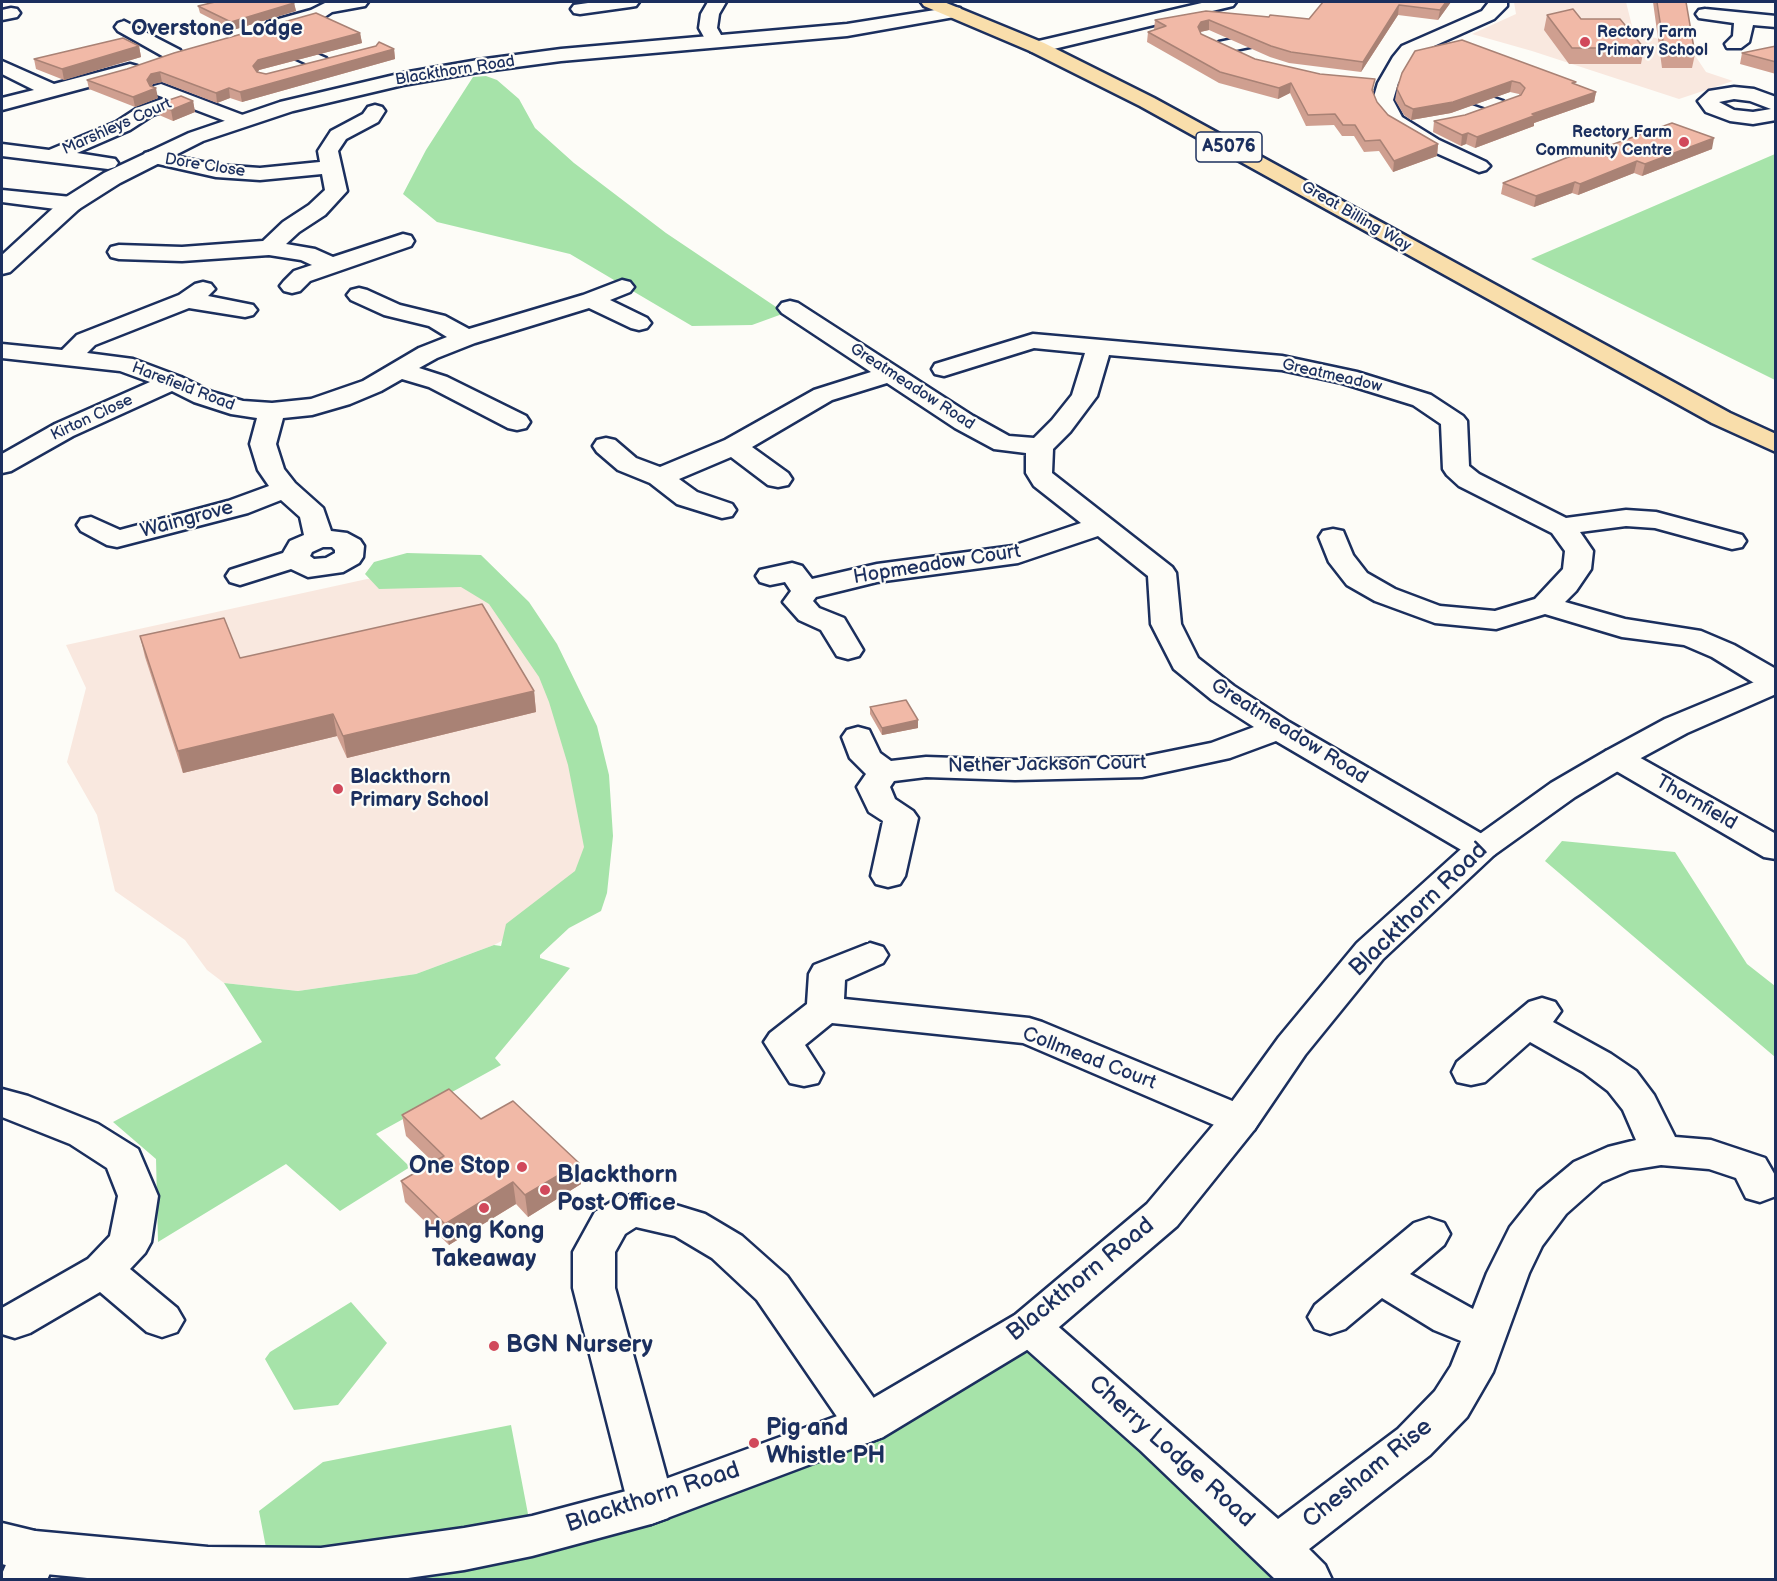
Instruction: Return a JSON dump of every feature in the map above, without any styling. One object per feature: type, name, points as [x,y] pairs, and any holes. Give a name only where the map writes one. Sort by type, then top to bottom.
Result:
[{"type":"main road","name":"Great Billing Way","points":[[930,2],[1037,47],[1157,107],[1456,274],[1721,418],[1776,444]]},
{"type":"street","points":[[319,62],[253,33],[317,14],[321,4],[359,2]]},
{"type":"street","points":[[581,10],[630,2]]},
{"type":"street","points":[[716,42],[708,28],[710,14],[717,2]]},
{"type":"street","points":[[1479,166],[1406,129],[1387,111],[1383,100],[1388,83],[1402,57],[1409,50],[1488,15],[1498,2]]},
{"type":"street","points":[[1037,47],[1221,3]]},
{"type":"street","name":"Blackthorn Road","points":[[2,267],[71,204],[112,178],[152,157],[241,121],[339,93],[478,66],[561,55],[847,30],[954,12]]},
{"type":"street","points":[[1705,14],[1776,22]]},
{"type":"street","points":[[1734,44],[1742,38],[1744,19]]},
{"type":"street","points":[[124,27],[173,54]]},
{"type":"street","points":[[1208,38],[1227,46],[1252,50]]},
{"type":"street","points":[[2,104],[121,73],[193,48]]},
{"type":"street","points":[[288,70],[339,57]]},
{"type":"street","points":[[2,67],[52,91]]},
{"type":"street","name":"Marshleys Court","points":[[121,73],[241,121]]},
{"type":"street","points":[[1365,81],[1388,83]]},
{"type":"street","points":[[1466,116],[1504,102],[1474,97]]},
{"type":"street","name":"Marshleys Court","points":[[52,156],[123,126],[146,111],[182,99]]},
{"type":"street","points":[[269,248],[291,227],[317,210],[336,191],[328,151],[338,135],[379,116]]},
{"type":"street","points":[[1406,129],[1436,124]]},
{"type":"street","name":"Marshleys Court","points":[[2,150],[108,163]]},
{"type":"street","name":"Dore Close","points":[[152,157],[216,171],[260,174],[330,168]]},
{"type":"street","points":[[2,196],[71,204]]},
{"type":"street","points":[[135,235],[112,258],[269,248],[307,254],[331,265]]},
{"type":"street","points":[[292,286],[302,276],[403,241]]},
{"type":"street","name":"Harefield Road","points":[[2,351],[124,364],[172,382],[203,397],[240,409],[272,411],[312,406],[341,399],[372,386],[428,353],[466,338],[591,300],[622,286]]},
{"type":"street","points":[[69,357],[86,340],[195,294],[245,310]]},
{"type":"street","points":[[359,295],[392,310],[438,321],[466,338]]},
{"type":"street","points":[[591,300],[639,322]]},
{"type":"street","name":"Greatmeadow Road","points":[[790,308],[964,422],[1003,443],[1040,447],[1039,472],[1044,480],[1162,573],[1166,624],[1185,663],[1223,693],[1278,729],[1482,848]]},
{"type":"street","name":"Greatmeadow","points":[[944,369],[1031,334],[1098,349],[1175,352],[1282,363],[1348,377],[1422,400],[1454,421],[1456,469],[1469,480],[1562,527],[1580,551],[1577,569],[1566,585],[1545,605],[1496,620],[1435,614],[1385,595],[1357,579],[1339,556],[1333,537]]},
{"type":"street","points":[[1040,447],[1061,426],[1084,396],[1098,349]]},
{"type":"street","points":[[398,370],[438,382],[517,422]]},
{"type":"street","points":[[660,477],[734,446],[823,395],[890,374]]},
{"type":"street","name":"Kirton Close","points":[[5,459],[172,382]]},
{"type":"street","points":[[272,411],[263,444],[271,471],[285,489],[313,514],[319,539]]},
{"type":"street","points":[[606,446],[627,464],[660,477],[687,498],[722,510]]},
{"type":"street","points":[[734,446],[778,479]]},
{"type":"street","name":"Waingrove","points":[[91,525],[117,539],[238,507],[285,489]]},
{"type":"street","points":[[1562,527],[1591,521],[1626,518],[1656,520],[1732,541]]},
{"type":"street","name":"Hopmeadow Court","points":[[806,591],[837,581],[877,573],[1018,554],[1102,525]]},
{"type":"street","points":[[240,576],[294,559],[300,547],[319,539],[337,539],[350,546],[349,558],[337,572],[308,568],[294,559]]},
{"type":"street","points":[[770,576],[792,572],[806,591],[798,602],[809,614],[833,624],[848,650]]},
{"type":"street","points":[[1545,605],[1622,628],[1690,637],[1723,651],[1775,682]]},
{"type":"street","name":"Blackthorn Road","points":[[20,1559],[208,1568],[321,1569],[464,1549],[532,1536],[651,1504],[867,1424],[1030,1327],[1162,1215],[1240,1120],[1292,1046],[1370,951],[1482,848],[1563,790],[1617,758],[1676,726],[1775,682]]},
{"type":"street","name":"Nether Jackson Court","points":[[884,771],[926,767],[1014,770],[1142,767],[1219,751],[1278,729]]},
{"type":"street","points":[[858,737],[866,758],[884,771],[873,787],[881,805],[901,818],[888,876]]},
{"type":"street","name":"Thornfield","points":[[1617,758],[1776,849]]},
{"type":"street","points":[[804,1073],[783,1042],[825,1009],[827,974],[870,955]]},
{"type":"street","name":"Collmead Court","points":[[825,1009],[1029,1031],[1240,1120]]},
{"type":"street","points":[[1471,1072],[1535,1017],[1622,1081],[1640,1106],[1661,1150]]},
{"type":"street","points":[[2,1103],[84,1134],[124,1159],[138,1196],[130,1242],[103,1270],[15,1321]]},
{"type":"street","name":"Chesham Rise","points":[[1277,1548],[1325,1508],[1414,1442],[1451,1404],[1471,1372],[1508,1273],[1525,1238],[1552,1203],[1587,1172],[1622,1156],[1661,1150],[1711,1155],[1759,1170]]},
{"type":"street","points":[[651,1504],[594,1288],[594,1252],[610,1223],[631,1210],[690,1225],[727,1246],[772,1288],[867,1424]]},
{"type":"street","points":[[1330,1317],[1428,1234]]},
{"type":"street","points":[[103,1270],[162,1320]]},
{"type":"street","points":[[1380,1276],[1449,1318],[1486,1333]]},
{"type":"street","name":"Cherry Lodge Road","points":[[1030,1327],[1157,1438],[1277,1548],[1308,1580]]},
{"type":"shaded area","name":"Rectory Farm Primary School","points":[[1514,2],[1626,2],[1633,30],[1692,51],[1706,72],[1733,81],[1679,99],[1472,34],[1516,14]]},
{"type":"shaded area","name":"Blackthorn Primary School","points":[[480,570],[591,763],[584,898],[494,945],[416,974],[298,991],[224,983],[207,970],[185,940],[115,891],[97,815],[67,762],[86,688],[66,645],[367,579]]},
{"type":"green space","points":[[486,76],[497,80],[519,99],[535,128],[574,163],[666,233],[785,313],[752,325],[692,326],[570,254],[437,222],[403,194],[426,150],[473,77]]},
{"type":"green space","points":[[1775,154],[1775,380],[1531,259]]},
{"type":"green space","points":[[407,553],[481,555],[529,602],[557,644],[597,726],[609,775],[613,836],[607,893],[601,911],[569,928],[540,955],[540,958],[570,968],[495,1058],[501,1065],[376,1134],[410,1167],[340,1211],[286,1164],[158,1242],[156,1159],[113,1122],[262,1042],[224,983],[298,991],[416,974],[494,945],[501,946],[506,924],[575,871],[584,847],[568,765],[539,677],[489,604],[461,587],[379,589],[365,574],[374,562]]},
{"type":"green space","points":[[1562,841],[1675,852],[1747,964],[1775,986],[1775,1057],[1545,861]]},
{"type":"green space","points":[[351,1302],[387,1343],[338,1405],[294,1410],[265,1359],[270,1352]]},
{"type":"green space","points":[[1030,1327],[1308,1579],[272,1579],[259,1511],[323,1462],[511,1425],[532,1535],[651,1504]]},
{"type":"building","points":[[215,2],[294,3],[231,22],[198,6]]},
{"type":"building","points":[[1323,2],[1446,2],[1440,10],[1399,5],[1363,62],[1291,52],[1209,20],[1201,22],[1198,27],[1201,34],[1255,59],[1320,74],[1375,79],[1372,90],[1377,102],[1388,115],[1438,144],[1394,161],[1380,140],[1365,141],[1355,125],[1343,125],[1335,114],[1308,115],[1291,83],[1279,88],[1220,72],[1148,32],[1166,26],[1155,20],[1206,11],[1309,19]]},
{"type":"building","points":[[1657,2],[1686,2],[1695,54],[1665,54]]},
{"type":"building","points":[[1573,9],[1581,19],[1620,19],[1644,48],[1572,48],[1547,15]]},
{"type":"building","points":[[316,13],[360,33],[258,60],[253,66],[257,72],[266,74],[376,46],[379,42],[394,49],[240,92],[229,88],[216,93],[160,72],[151,74],[147,80],[150,86],[156,88],[133,97],[87,80],[174,53]]},
{"type":"building","points":[[123,38],[139,46],[62,69],[34,59]]},
{"type":"building","points":[[1462,40],[1576,82],[1572,83],[1596,92],[1532,114],[1536,115],[1477,137],[1468,133],[1462,135],[1434,121],[1465,115],[1521,95],[1525,88],[1520,83],[1512,81],[1453,102],[1413,109],[1405,105],[1397,89],[1402,73],[1415,51]]},
{"type":"building","points":[[1776,46],[1776,62],[1742,53]]},
{"type":"building","points":[[181,96],[193,101],[171,110],[157,104]]},
{"type":"building","points":[[1672,123],[1714,138],[1645,164],[1637,161],[1580,184],[1575,182],[1536,196],[1503,183],[1581,152],[1586,154]]},
{"type":"building","name":"Blackthorn Primary School","points":[[482,604],[534,691],[343,736],[333,714],[178,751],[140,636],[224,618],[240,658]]},
{"type":"building","points":[[906,700],[918,720],[882,728],[870,707]]},
{"type":"building","points":[[449,1089],[481,1119],[513,1101],[579,1163],[525,1195],[513,1182],[445,1224],[401,1181],[444,1156],[402,1115]]},
{"type":"place","name":"Rectory Farm Primary School","points":[[1585,42]]},
{"type":"place","name":"Rectory Farm Community Centre","points":[[1684,142]]},
{"type":"place","name":"Blackthorn Primary School","points":[[338,789]]},
{"type":"place","name":"One Stop","points":[[522,1167]]},
{"type":"place","name":"Blackthorn Post Office","points":[[545,1190]]},
{"type":"place","name":"Hong Kong Takeaway","points":[[484,1208]]},
{"type":"place","name":"BGN Nursery","points":[[494,1346]]},
{"type":"place","name":"Pig and Whistle PH","points":[[754,1443]]},
{"type":"district","name":"Overstone Lodge","points":[[217,29]]}]
